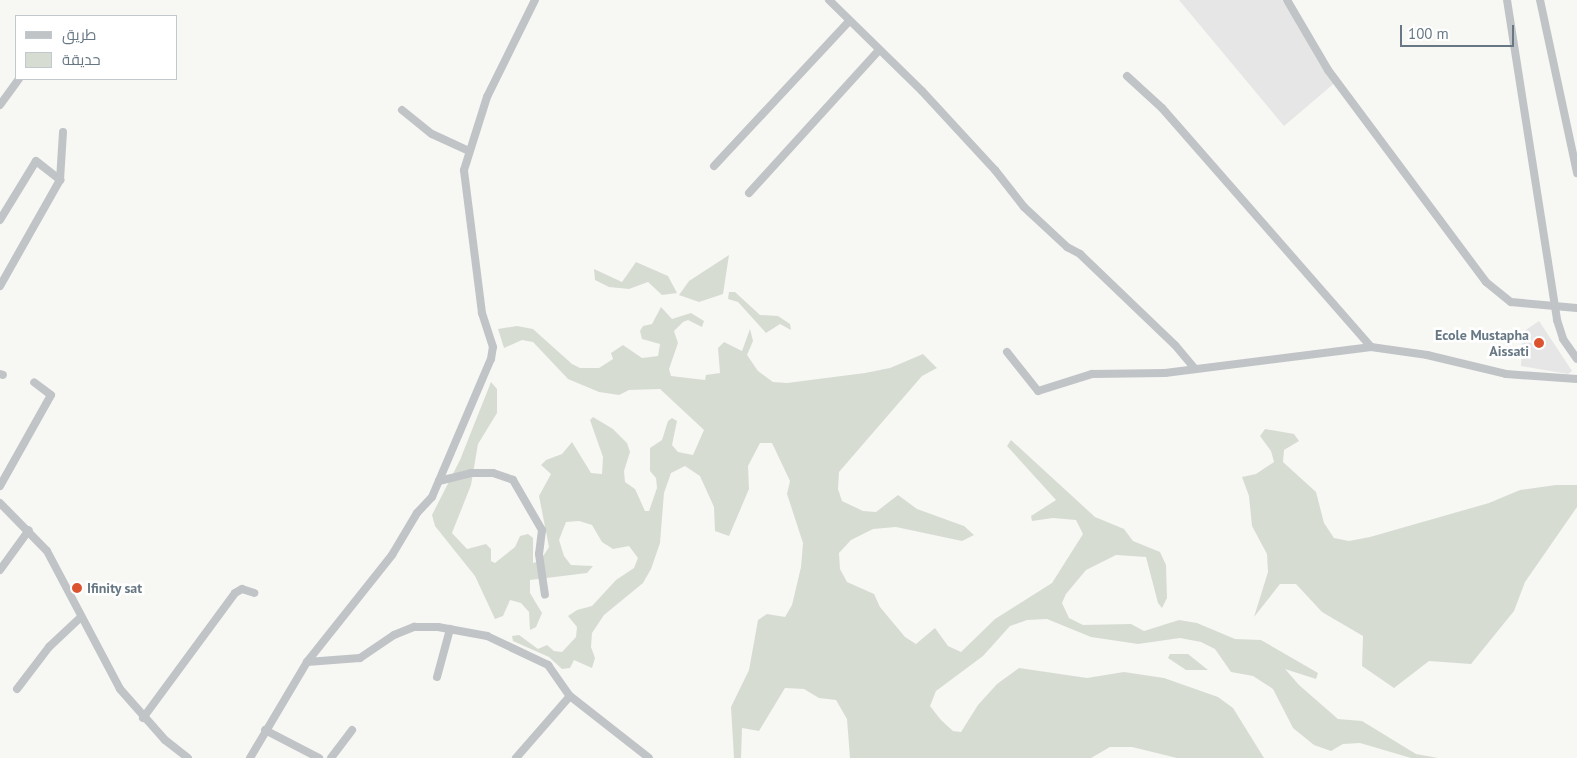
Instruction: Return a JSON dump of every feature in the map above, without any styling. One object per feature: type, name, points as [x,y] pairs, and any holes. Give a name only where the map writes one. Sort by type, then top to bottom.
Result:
[{"type":"street","points":[[250,758],[306,662],[392,555],[439,481],[491,359],[493,347],[482,313],[465,192],[464,170],[468,151],[503,60],[535,0]]},
{"type":"street","points":[[829,0],[995,170],[1024,207],[1067,247],[1080,254],[1175,345],[1195,369]]},
{"type":"street","points":[[1287,0],[1328,70],[1486,282],[1510,302],[1577,308]]},
{"type":"street","points":[[1508,0],[1555,307],[1563,339],[1577,358]]},
{"type":"street","points":[[1540,0],[1577,173]]},
{"type":"street","points":[[714,166],[849,21]]},
{"type":"street","points":[[749,193],[879,50]]},
{"type":"street","points":[[1127,76],[1162,108],[1371,346]]},
{"type":"street","points":[[0,105],[18,80]]},
{"type":"street","points":[[402,110],[432,134],[468,151]]},
{"type":"street","points":[[0,286],[60,180],[64,132]]},
{"type":"street","points":[[0,220],[36,161],[60,180]]},
{"type":"street","points":[[1007,352],[1038,390],[1092,374],[1141,374],[1195,369],[1371,346],[1427,354],[1506,374],[1577,379]]},
{"type":"street","points":[[0,486],[51,395],[34,382]]},
{"type":"street","points":[[439,481],[471,473],[493,473],[513,480],[542,530],[539,554],[545,595]]},
{"type":"street","points":[[1,507],[29,530],[56,566],[120,689],[143,718],[188,758]]},
{"type":"street","points":[[0,570],[29,530]]},
{"type":"street","points":[[143,718],[235,594],[242,589],[254,593]]},
{"type":"street","points":[[17,689],[49,647],[81,617]]},
{"type":"street","points":[[306,662],[360,658],[394,635],[414,627],[487,636],[548,665],[570,696],[649,758]]},
{"type":"street","points":[[437,677],[450,630]]},
{"type":"street","points":[[516,758],[570,696]]},
{"type":"street","points":[[265,730],[319,758]]},
{"type":"street","points":[[331,758],[352,730]]},
{"type":"shaded area","points":[[1179,0],[1282,0],[1338,80],[1284,126]]},
{"type":"shaded area","name":"Ecole Mustapha Aissati","points":[[1539,321],[1572,371],[1568,374],[1521,366],[1523,332]]},
{"type":"green space","points":[[729,255],[723,294],[699,302],[679,295],[689,281]]},
{"type":"green space","points":[[636,262],[668,276],[677,293],[662,295],[648,282],[629,289],[609,287],[595,280],[594,269],[622,282]]},
{"type":"green space","points":[[729,292],[735,292],[760,315],[778,316],[790,324],[791,330],[780,324],[766,333],[738,302],[728,299]]},
{"type":"green space","points":[[661,307],[672,319],[691,313],[704,321],[702,327],[688,320],[683,322],[674,331],[678,343],[669,369],[671,376],[705,380],[706,375],[720,373],[718,348],[724,342],[742,351],[750,329],[753,341],[747,355],[758,371],[773,382],[787,383],[865,373],[890,368],[923,354],[937,368],[922,376],[839,472],[838,489],[842,501],[863,511],[876,512],[898,495],[917,509],[964,526],[974,535],[962,541],[896,527],[873,529],[851,540],[839,553],[840,569],[847,582],[874,594],[880,607],[905,637],[916,644],[935,628],[948,646],[961,652],[995,619],[1052,583],[1083,534],[1076,520],[1053,518],[1032,521],[1031,516],[1056,500],[1007,446],[1011,440],[1095,517],[1124,529],[1133,541],[1160,552],[1166,565],[1167,598],[1162,608],[1158,603],[1146,557],[1116,555],[1086,570],[1066,594],[1062,603],[1069,618],[1083,625],[1131,624],[1144,631],[1179,620],[1197,623],[1235,639],[1261,640],[1318,673],[1316,679],[1285,669],[1299,685],[1338,719],[1362,721],[1416,754],[1438,758],[1411,758],[1360,743],[1343,744],[1331,751],[1314,745],[1293,728],[1273,689],[1253,676],[1231,672],[1215,649],[1201,642],[1180,638],[1138,644],[1091,637],[1047,619],[1027,620],[1010,626],[983,656],[936,691],[930,706],[941,720],[953,731],[961,732],[978,705],[997,684],[1019,668],[1087,678],[1124,672],[1164,678],[1218,697],[1233,708],[1264,758],[1177,758],[1132,747],[1110,747],[1091,758],[850,758],[847,719],[836,700],[819,698],[804,689],[785,688],[759,731],[742,728],[741,758],[734,758],[731,707],[749,670],[758,620],[767,614],[785,617],[792,605],[801,567],[803,543],[787,494],[790,481],[772,443],[760,443],[748,466],[749,489],[729,536],[715,531],[714,507],[700,476],[685,466],[671,473],[664,493],[660,543],[651,569],[643,583],[604,615],[592,633],[591,647],[595,658],[592,668],[574,660],[570,668],[562,669],[549,657],[513,641],[512,636],[519,635],[538,649],[547,645],[554,651],[562,652],[576,637],[577,627],[568,616],[577,610],[592,606],[616,580],[634,568],[638,558],[629,546],[613,549],[602,542],[592,525],[579,521],[566,522],[559,540],[564,556],[571,565],[593,566],[587,573],[530,580],[530,593],[542,613],[536,627],[530,630],[529,612],[521,603],[510,600],[503,616],[495,619],[475,576],[435,526],[432,515],[460,460],[491,382],[497,389],[497,413],[478,444],[471,485],[452,533],[467,549],[486,544],[491,549],[491,561],[495,563],[515,547],[520,536],[528,534],[533,538],[533,563],[540,561],[549,547],[539,496],[551,474],[541,465],[546,460],[562,454],[572,442],[591,473],[602,474],[603,457],[590,420],[593,417],[613,429],[627,443],[630,452],[624,471],[625,482],[635,489],[645,511],[649,511],[657,488],[656,478],[650,471],[650,448],[662,440],[668,421],[672,418],[677,421],[672,445],[678,452],[693,455],[704,430],[660,389],[629,390],[619,395],[599,392],[568,379],[533,342],[522,340],[504,348],[498,329],[517,326],[533,329],[572,364],[580,368],[599,368],[613,359],[611,353],[623,345],[642,358],[658,356],[660,344],[642,339],[640,331],[643,326],[652,324]]},
{"type":"green space","points":[[1265,429],[1294,434],[1299,441],[1284,450],[1283,462],[1316,492],[1324,523],[1334,538],[1349,541],[1370,537],[1489,503],[1520,490],[1556,485],[1577,485],[1577,507],[1525,582],[1514,611],[1471,664],[1429,661],[1394,688],[1362,666],[1363,636],[1322,612],[1296,584],[1280,584],[1254,617],[1268,572],[1267,554],[1252,526],[1249,496],[1242,477],[1256,474],[1274,462],[1271,451],[1260,436]]},
{"type":"green space","points":[[1170,654],[1188,654],[1208,670],[1186,670],[1168,658]]},
{"type":"place","name":"Ecole Mustapha Aissati","points":[[1539,343]]},
{"type":"place","name":"Ifinity sat","points":[[77,588]]}]
